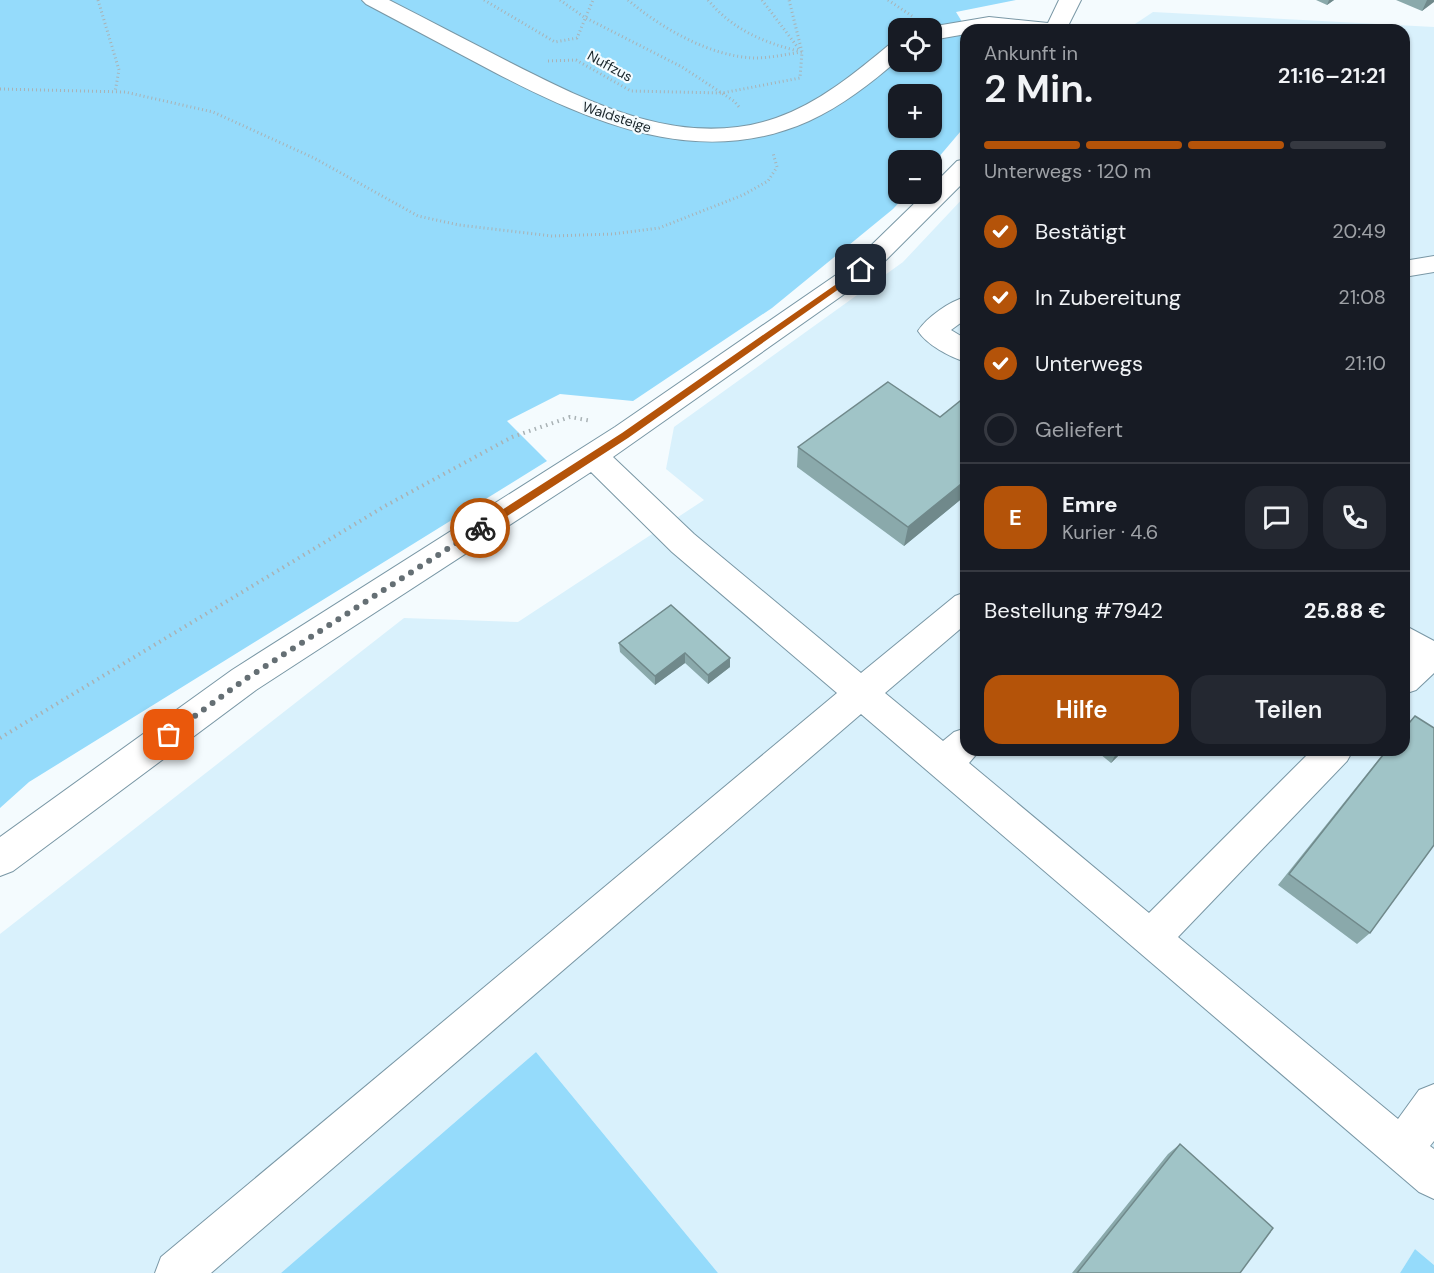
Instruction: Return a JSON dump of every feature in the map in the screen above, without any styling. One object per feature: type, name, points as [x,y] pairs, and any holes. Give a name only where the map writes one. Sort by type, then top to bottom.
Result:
[{"type":"street","name":"Waldsteige","points":[[373,0],[568,101],[654,130],[722,135],[758,131],[814,110],[855,84],[888,57]]},
{"type":"street","points":[[1058,24],[1070,0]]},
{"type":"street","points":[[983,24],[998,24]]},
{"type":"street","points":[[942,31],[960,28]]},
{"type":"street","points":[[0,859],[244,680],[625,435],[861,270],[960,172]]},
{"type":"street","points":[[1410,268],[1434,264]]},
{"type":"street","points":[[960,311],[933,331],[960,348]]},
{"type":"street","points":[[593,456],[683,543],[860,693],[955,753],[1151,938],[1434,1177]]},
{"type":"street","points":[[177,1273],[960,610]]},
{"type":"street","points":[[1410,670],[1422,651]]},
{"type":"street","points":[[1151,938],[1329,756]]},
{"type":"street","points":[[1402,1150],[1434,1105]]},
{"type":"path","points":[[98,0],[118,70],[115,92]]},
{"type":"path","points":[[484,0],[555,42],[577,38],[593,0]]},
{"type":"path","points":[[0,89],[115,92],[157,98],[213,112],[314,158],[418,216],[459,225],[552,236],[659,228],[743,195],[768,181],[777,167],[772,150],[734,101],[682,67],[586,18],[560,0]]},
{"type":"path","points":[[628,0],[639,11],[698,44],[752,59],[802,52]]},
{"type":"path","points":[[708,0],[719,15],[758,41],[802,52]]},
{"type":"path","points":[[762,0],[802,52]]},
{"type":"path","points":[[789,0],[802,52]]},
{"type":"path","points":[[888,0],[913,17]]},
{"type":"path","name":"Nuffzus","points":[[547,61],[576,60],[631,91],[722,93],[800,78],[802,52]]},
{"type":"path","points":[[0,738],[385,506],[512,437],[570,417],[598,422],[625,435]]},
{"type":"shaded area","points":[[0,0],[1016,0],[956,12],[963,24],[960,24],[960,132],[942,153],[942,150],[888,150],[888,204],[898,204],[893,209],[772,308],[633,401],[560,394],[507,421],[547,461],[29,782],[0,808]]},
{"type":"shaded area","points":[[1153,12],[1378,24],[1135,24]]},
{"type":"shaded area","points":[[1410,26],[1434,27],[1434,1265],[1415,1249],[1400,1273],[718,1273],[536,1052],[281,1273],[0,1273],[0,934],[404,618],[518,622],[704,500],[666,469],[674,427],[903,262],[960,201],[960,756],[1410,756]]},
{"type":"shaded area","points":[[536,1052],[718,1273],[281,1273]]},
{"type":"shaded area","points":[[1415,1249],[1434,1265],[1434,1273],[1400,1273]]},
{"type":"building","points":[[888,382],[940,417],[960,401],[960,485],[908,527],[798,447]]},
{"type":"building","points":[[671,605],[730,658],[708,675],[685,653],[655,676],[619,643]]},
{"type":"building","points":[[1415,716],[1434,728],[1434,845],[1370,933],[1289,874],[1382,756],[1410,756],[1410,722]]},
{"type":"building","points":[[1180,1144],[1273,1228],[1240,1273],[1077,1273]]},
{"type":"way so far","points":[[169,735],[244,680],[480,528]]},
{"type":"route","points":[[480,528],[625,435],[861,270]]}]
